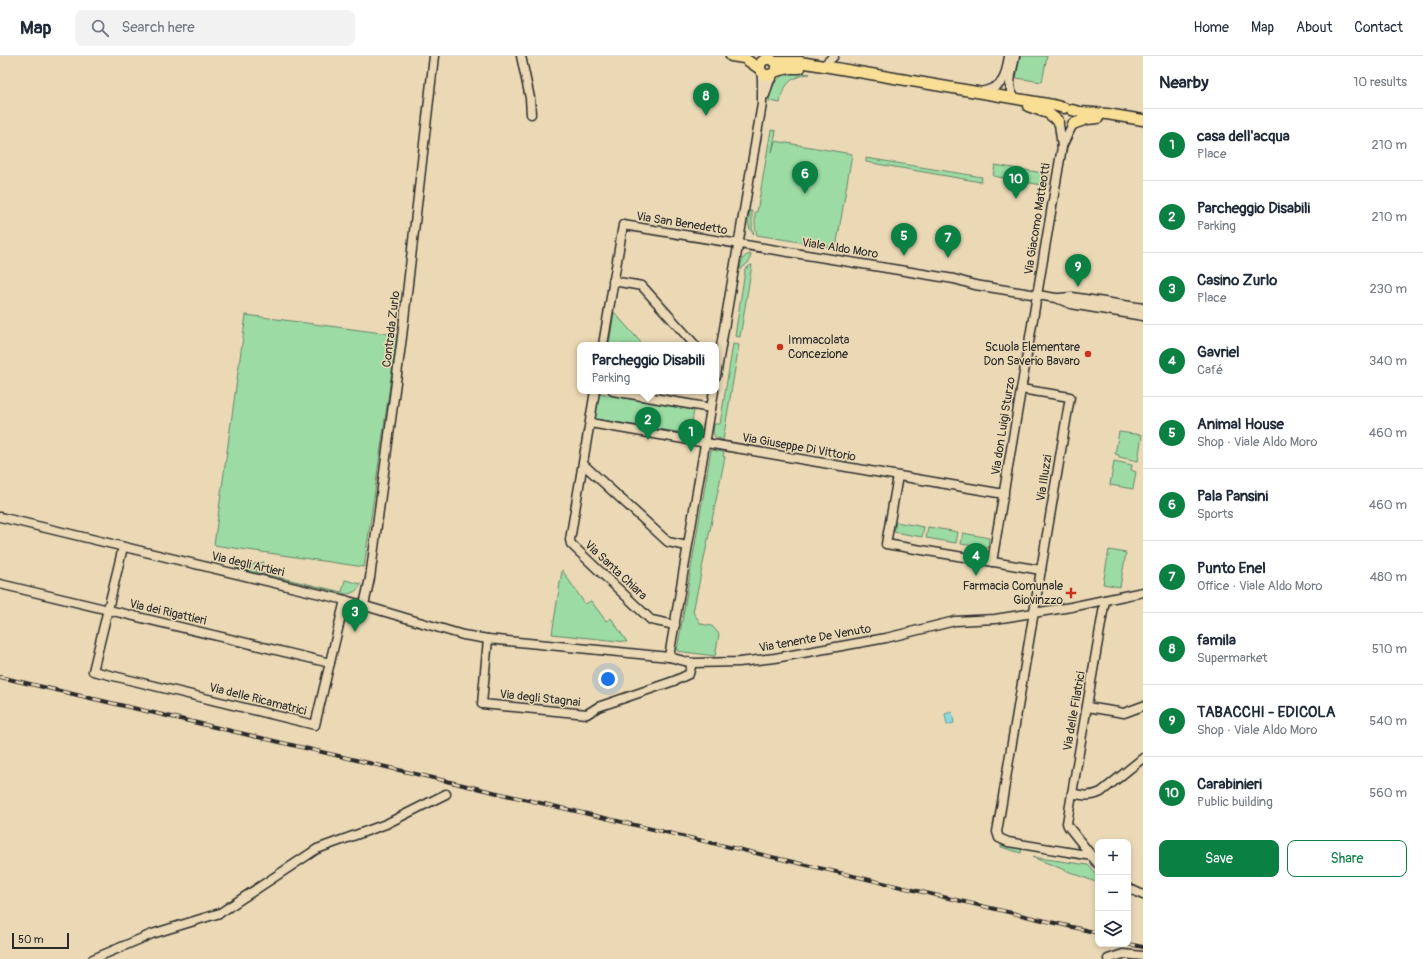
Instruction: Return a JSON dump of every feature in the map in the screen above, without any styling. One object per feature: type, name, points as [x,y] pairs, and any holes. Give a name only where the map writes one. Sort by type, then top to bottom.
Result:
[{"type":"main road","points":[[731,56],[744,58],[766,75],[772,75],[771,64]]},
{"type":"main road","points":[[760,70],[762,61],[790,68],[801,68],[1019,104],[1044,111],[1065,127],[1088,119],[1097,118],[1143,124]]},
{"type":"main road","points":[[771,64],[795,62],[823,66],[1015,98],[1080,112],[1107,114],[1143,120]]},
{"type":"main road","points":[[1059,123],[1057,118],[1059,112],[1068,109]]},
{"type":"main road","points":[[1068,109],[1076,116],[1073,124]]},
{"type":"street","name":"Contrada Zurlo","points":[[364,605],[370,578],[402,337],[434,56]]},
{"type":"street","points":[[521,56],[530,98],[531,114]]},
{"type":"street","points":[[823,66],[834,56]]},
{"type":"street","points":[[981,92],[996,87],[1001,83],[1006,72],[1009,56]]},
{"type":"street","points":[[1015,56],[1010,88],[1011,94],[1015,98]]},
{"type":"street","points":[[719,347],[762,104],[769,82],[771,64]]},
{"type":"street","points":[[760,70],[762,79],[762,104]]},
{"type":"street","name":"Via Giacomo Matteotti","points":[[1059,123],[1062,147]]},
{"type":"street","name":"Via Giacomo Matteotti","points":[[1037,295],[1062,147],[1073,124]]},
{"type":"street","name":"Via San Benedetto","points":[[613,281],[623,225],[738,244]]},
{"type":"street","name":"Viale Aldo Moro","points":[[738,244],[954,279],[1037,295],[1056,298],[1072,297],[1143,308]]},
{"type":"street","points":[[603,342],[613,281],[642,286],[692,342]]},
{"type":"street","name":"Via don Luigi Sturzo","points":[[992,562],[1037,295]]},
{"type":"street","name":"Viale Aldo Moro","points":[[1056,298],[1071,304],[1143,316]]},
{"type":"street","name":"Via Illuzzi","points":[[1021,389],[1070,397],[998,826],[999,838],[1008,842],[1092,856]]},
{"type":"street","points":[[595,394],[583,464],[668,542],[687,546]]},
{"type":"street","points":[[630,394],[711,408]]},
{"type":"street","points":[[669,657],[713,394]]},
{"type":"street","name":"Via Giuseppe Di Vittorio","points":[[590,423],[1004,494]]},
{"type":"street","name":"Via Santa Chiara","points":[[583,464],[570,540],[571,544],[651,620],[674,625]]},
{"type":"street","points":[[898,476],[886,544],[1041,570]]},
{"type":"street","name":"Via degli Artieri","points":[[0,517],[345,600],[463,635],[488,640]]},
{"type":"street","points":[[108,610],[123,547]]},
{"type":"street","name":"Via dei Rigattieri","points":[[0,584],[330,663]]},
{"type":"street","name":"Via tenente De Venuto","points":[[488,640],[669,657],[692,663],[739,662],[775,658],[886,638],[955,621],[995,619],[1143,592]]},
{"type":"street","name":"Via delle Ricamatrici","points":[[108,610],[93,671],[315,725],[345,600]]},
{"type":"street","name":"Via delle Filatrici","points":[[1092,856],[1068,826],[1072,793],[1105,600]]},
{"type":"street","name":"Via degli Stagnai","points":[[488,640],[482,704],[588,714],[598,707],[674,681],[689,674],[692,663]]},
{"type":"street","points":[[1087,707],[1124,713],[1143,706]]},
{"type":"street","points":[[1072,793],[1093,796],[1101,792],[1143,758]]},
{"type":"street","points":[[93,959],[152,934],[220,913],[316,849],[386,824],[446,794]]},
{"type":"street","points":[[1092,856],[1095,860]]},
{"type":"street","points":[[1131,890],[1143,896]]},
{"type":"street","points":[[1108,959],[1123,954],[1143,956]]},
{"type":"green space","points":[[1020,56],[1047,56],[1042,82],[1016,78]]},
{"type":"green space","points":[[788,72],[810,74],[803,75],[789,82],[783,91],[780,103],[769,101],[774,84]]},
{"type":"green space","points":[[771,130],[776,131],[772,152],[775,141],[852,154],[836,248],[757,235],[755,226],[755,212],[757,212]]},
{"type":"green space","points":[[866,158],[982,177],[981,182],[866,162]]},
{"type":"green space","points":[[995,165],[1049,174],[1047,186],[993,176]]},
{"type":"green space","points":[[750,211],[752,211],[752,228],[754,234],[749,226]]},
{"type":"green space","points":[[751,254],[749,262],[740,270],[744,257]]},
{"type":"green space","points":[[751,265],[740,337],[735,336],[744,270]]},
{"type":"green space","points":[[614,312],[640,342],[609,342]]},
{"type":"green space","points":[[246,315],[397,335],[364,567],[214,545]]},
{"type":"green space","points":[[733,344],[739,345],[723,440],[715,437],[713,433],[714,424],[720,424]]},
{"type":"green space","points":[[599,394],[694,410],[690,434],[595,419]]},
{"type":"green space","points":[[1119,432],[1142,435],[1138,461],[1119,457],[1119,455],[1115,454]]},
{"type":"green space","points":[[711,450],[724,452],[723,456],[725,457],[693,612],[701,624],[712,626],[719,634],[715,656],[677,651]]},
{"type":"green space","points":[[1114,461],[1132,465],[1131,470],[1136,472],[1133,489],[1110,485]]},
{"type":"green space","points":[[896,522],[924,527],[922,537],[894,532]]},
{"type":"green space","points":[[928,527],[958,532],[956,543],[926,538]]},
{"type":"green space","points":[[963,533],[989,538],[988,548],[961,544]]},
{"type":"green space","points":[[1109,550],[1126,553],[1120,587],[1103,584]]},
{"type":"green space","points":[[264,562],[263,565],[258,566],[256,572],[342,592],[345,580],[361,584],[354,592],[345,594],[236,568]]},
{"type":"green space","points":[[562,570],[585,604],[591,601],[606,621],[611,618],[627,642],[552,634]]},
{"type":"green space","points":[[1001,845],[1022,848],[1021,853],[1001,847]]},
{"type":"green space","points":[[1032,857],[1088,865],[1095,873],[1095,882]]},
{"type":"water","points":[[952,712],[954,723],[947,725],[945,714]]},
{"type":"railway","points":[[0,677],[1095,932]]},
{"type":"railway","points":[[1131,945],[1143,947]]},
{"type":"place","name":"famila","points":[[706,116]]},
{"type":"place","name":"Pala Pansini","points":[[805,194]]},
{"type":"place","name":"Carabinieri","points":[[1016,199]]},
{"type":"place","name":"Animal House","points":[[904,256]]},
{"type":"place","name":"Punto Enel","points":[[948,258]]},
{"type":"place","name":"TABACCHI - EDICOLA","points":[[1078,287]]},
{"type":"place","name":"Immacolata Concezione","points":[[780,347]]},
{"type":"place","name":"Scuola Elementare Don Saverio Bavaro","points":[[1088,354]]},
{"type":"place","name":"Parcheggio Disabili","points":[[648,440]]},
{"type":"place","name":"casa dell'acqua","points":[[691,452]]},
{"type":"place","name":"Gavriel","points":[[976,576]]},
{"type":"place","name":"Farmacia Comunale Giovinzzo","points":[[1071,593]]},
{"type":"place","name":"Casino Zurlo","points":[[355,632]]}]
